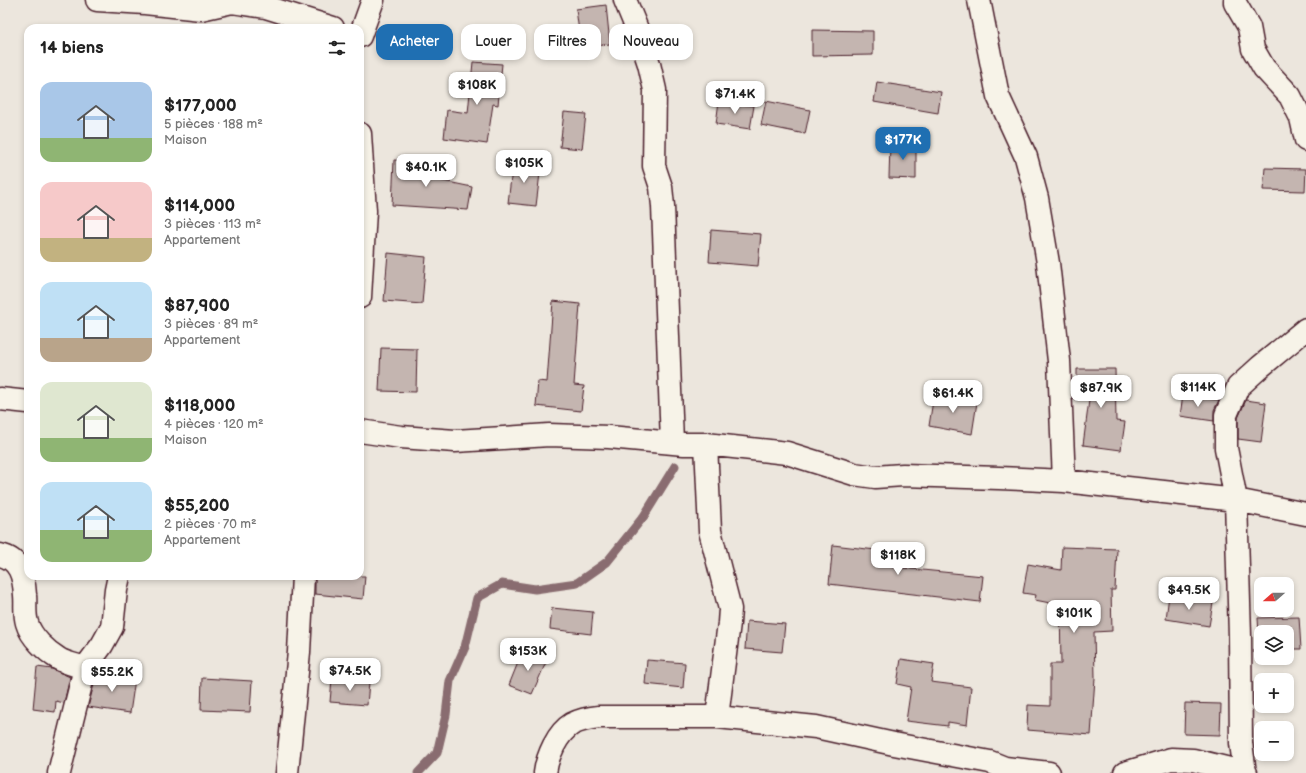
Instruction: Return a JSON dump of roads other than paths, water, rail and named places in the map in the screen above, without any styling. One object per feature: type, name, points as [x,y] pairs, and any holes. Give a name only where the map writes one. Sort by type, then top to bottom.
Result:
[{"type":"street","points":[[97,0],[201,8],[232,2],[266,7],[321,24]]},
{"type":"street","points":[[364,26],[374,0]]},
{"type":"street","points":[[625,0],[649,64],[655,90],[654,166],[661,187],[663,206],[672,442]]},
{"type":"street","points":[[979,0],[998,96],[1026,157],[1038,205],[1048,263],[1059,361],[1064,481]]},
{"type":"street","points":[[1235,0],[1235,3],[1249,27],[1253,49],[1264,68],[1290,96],[1301,118],[1306,140]]},
{"type":"street","points":[[364,196],[364,228]]},
{"type":"street","points":[[1125,773],[1171,759],[1193,760],[1245,773],[1241,743],[1240,636],[1236,500],[1226,448],[1226,415],[1238,387],[1306,330]]},
{"type":"street","points":[[0,400],[24,402]]},
{"type":"street","points":[[364,432],[401,437],[455,441],[549,435],[609,437],[706,444],[787,454],[854,474],[875,477],[903,475],[1064,481],[1236,500],[1306,514]]},
{"type":"street","points":[[706,444],[710,531],[730,610],[717,717]]},
{"type":"street","points":[[0,555],[12,559],[17,563],[21,573],[26,596],[25,613],[30,631],[41,645],[55,657],[64,662],[85,668]]},
{"type":"street","points":[[59,773],[85,668],[102,645],[112,627],[118,580]]},
{"type":"street","points":[[287,773],[298,666],[303,580]]},
{"type":"street","points":[[545,773],[549,754],[558,739],[571,725],[588,718],[599,717],[717,717],[761,723],[816,727],[894,744],[990,762],[1005,771],[1049,773]]},
{"type":"waterway","points":[[418,773],[437,753],[446,715],[450,681],[465,647],[477,598],[502,584],[535,589],[577,583],[607,562],[644,516],[675,466]]}]
